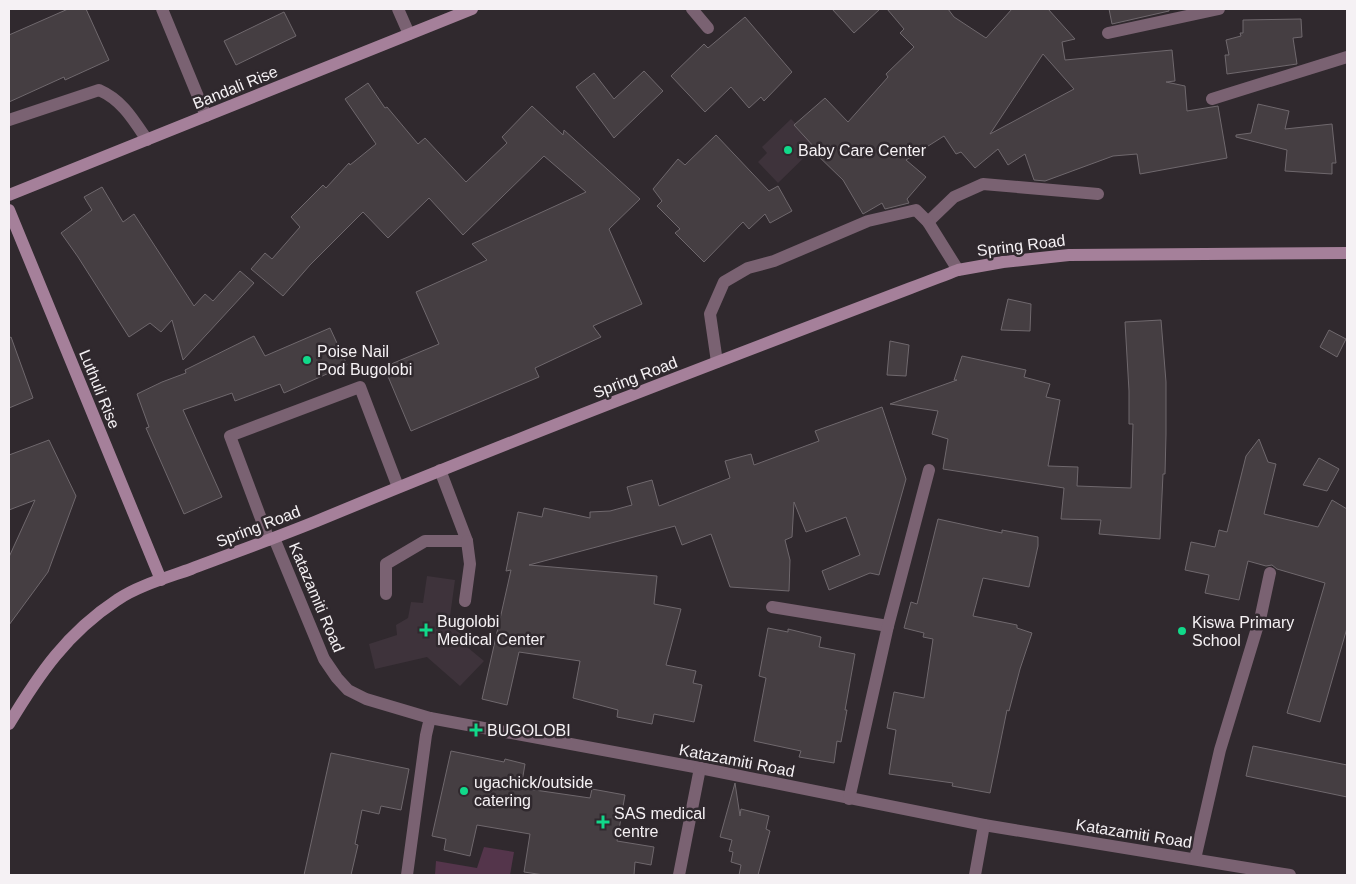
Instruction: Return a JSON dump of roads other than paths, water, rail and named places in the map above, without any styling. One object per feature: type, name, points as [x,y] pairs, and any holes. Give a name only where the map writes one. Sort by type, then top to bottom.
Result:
[{"type":"main road","name":"Bandali Rise","points":[[9,195],[472,9]]},
{"type":"main road","name":"Luthuli Rise","points":[[9,210],[161,580]]},
{"type":"main road","name":"Spring Road","points":[[9,724],[45,667],[72,636],[120,597],[272,539],[440,470],[958,270],[1003,262],[1069,256],[1347,252]]},
{"type":"street","points":[[162,9],[206,116]]},
{"type":"street","points":[[398,9],[409,34]]},
{"type":"street","points":[[692,9],[708,28]]},
{"type":"street","points":[[1108,34],[1219,9]]},
{"type":"street","points":[[1212,99],[1347,57]]},
{"type":"street","points":[[9,120],[99,90],[110,95],[129,112],[147,140]]},
{"type":"street","points":[[928,222],[954,197],[983,184],[1098,194]]},
{"type":"street","points":[[717,362],[710,314],[724,282],[748,268],[774,261],[868,221],[916,210],[928,222],[958,270]]},
{"type":"street","name":"Katazamiti Road","points":[[398,487],[360,387],[230,436],[324,659],[348,690],[366,699],[430,718],[700,768],[984,825],[1290,875]]},
{"type":"street","points":[[440,470],[467,541],[470,564],[465,601]]},
{"type":"street","points":[[849,799],[888,626],[928,470]]},
{"type":"street","points":[[386,594],[386,564],[425,541],[467,541]]},
{"type":"street","points":[[1195,859],[1220,750],[1261,615],[1270,573]]},
{"type":"street","points":[[772,607],[888,626]]},
{"type":"street","points":[[407,875],[430,718]]},
{"type":"street","points":[[679,875],[700,768]]},
{"type":"street","points":[[975,875],[984,825]]},
{"type":"place","name":"Baby Care Center","points":[[788,150]]},
{"type":"place","name":"Poise Nail Pod Bugolobi","points":[[307,360]]},
{"type":"place","name":"Bugolobi Medical Center","points":[[426,630]]},
{"type":"place","name":"Kiswa Primary School","points":[[1182,631]]},
{"type":"place","name":"BUGOLOBI","points":[[476,730]]},
{"type":"place","name":"ugachick/outside catering","points":[[464,791]]},
{"type":"place","name":"SAS medical centre","points":[[603,822]]}]
